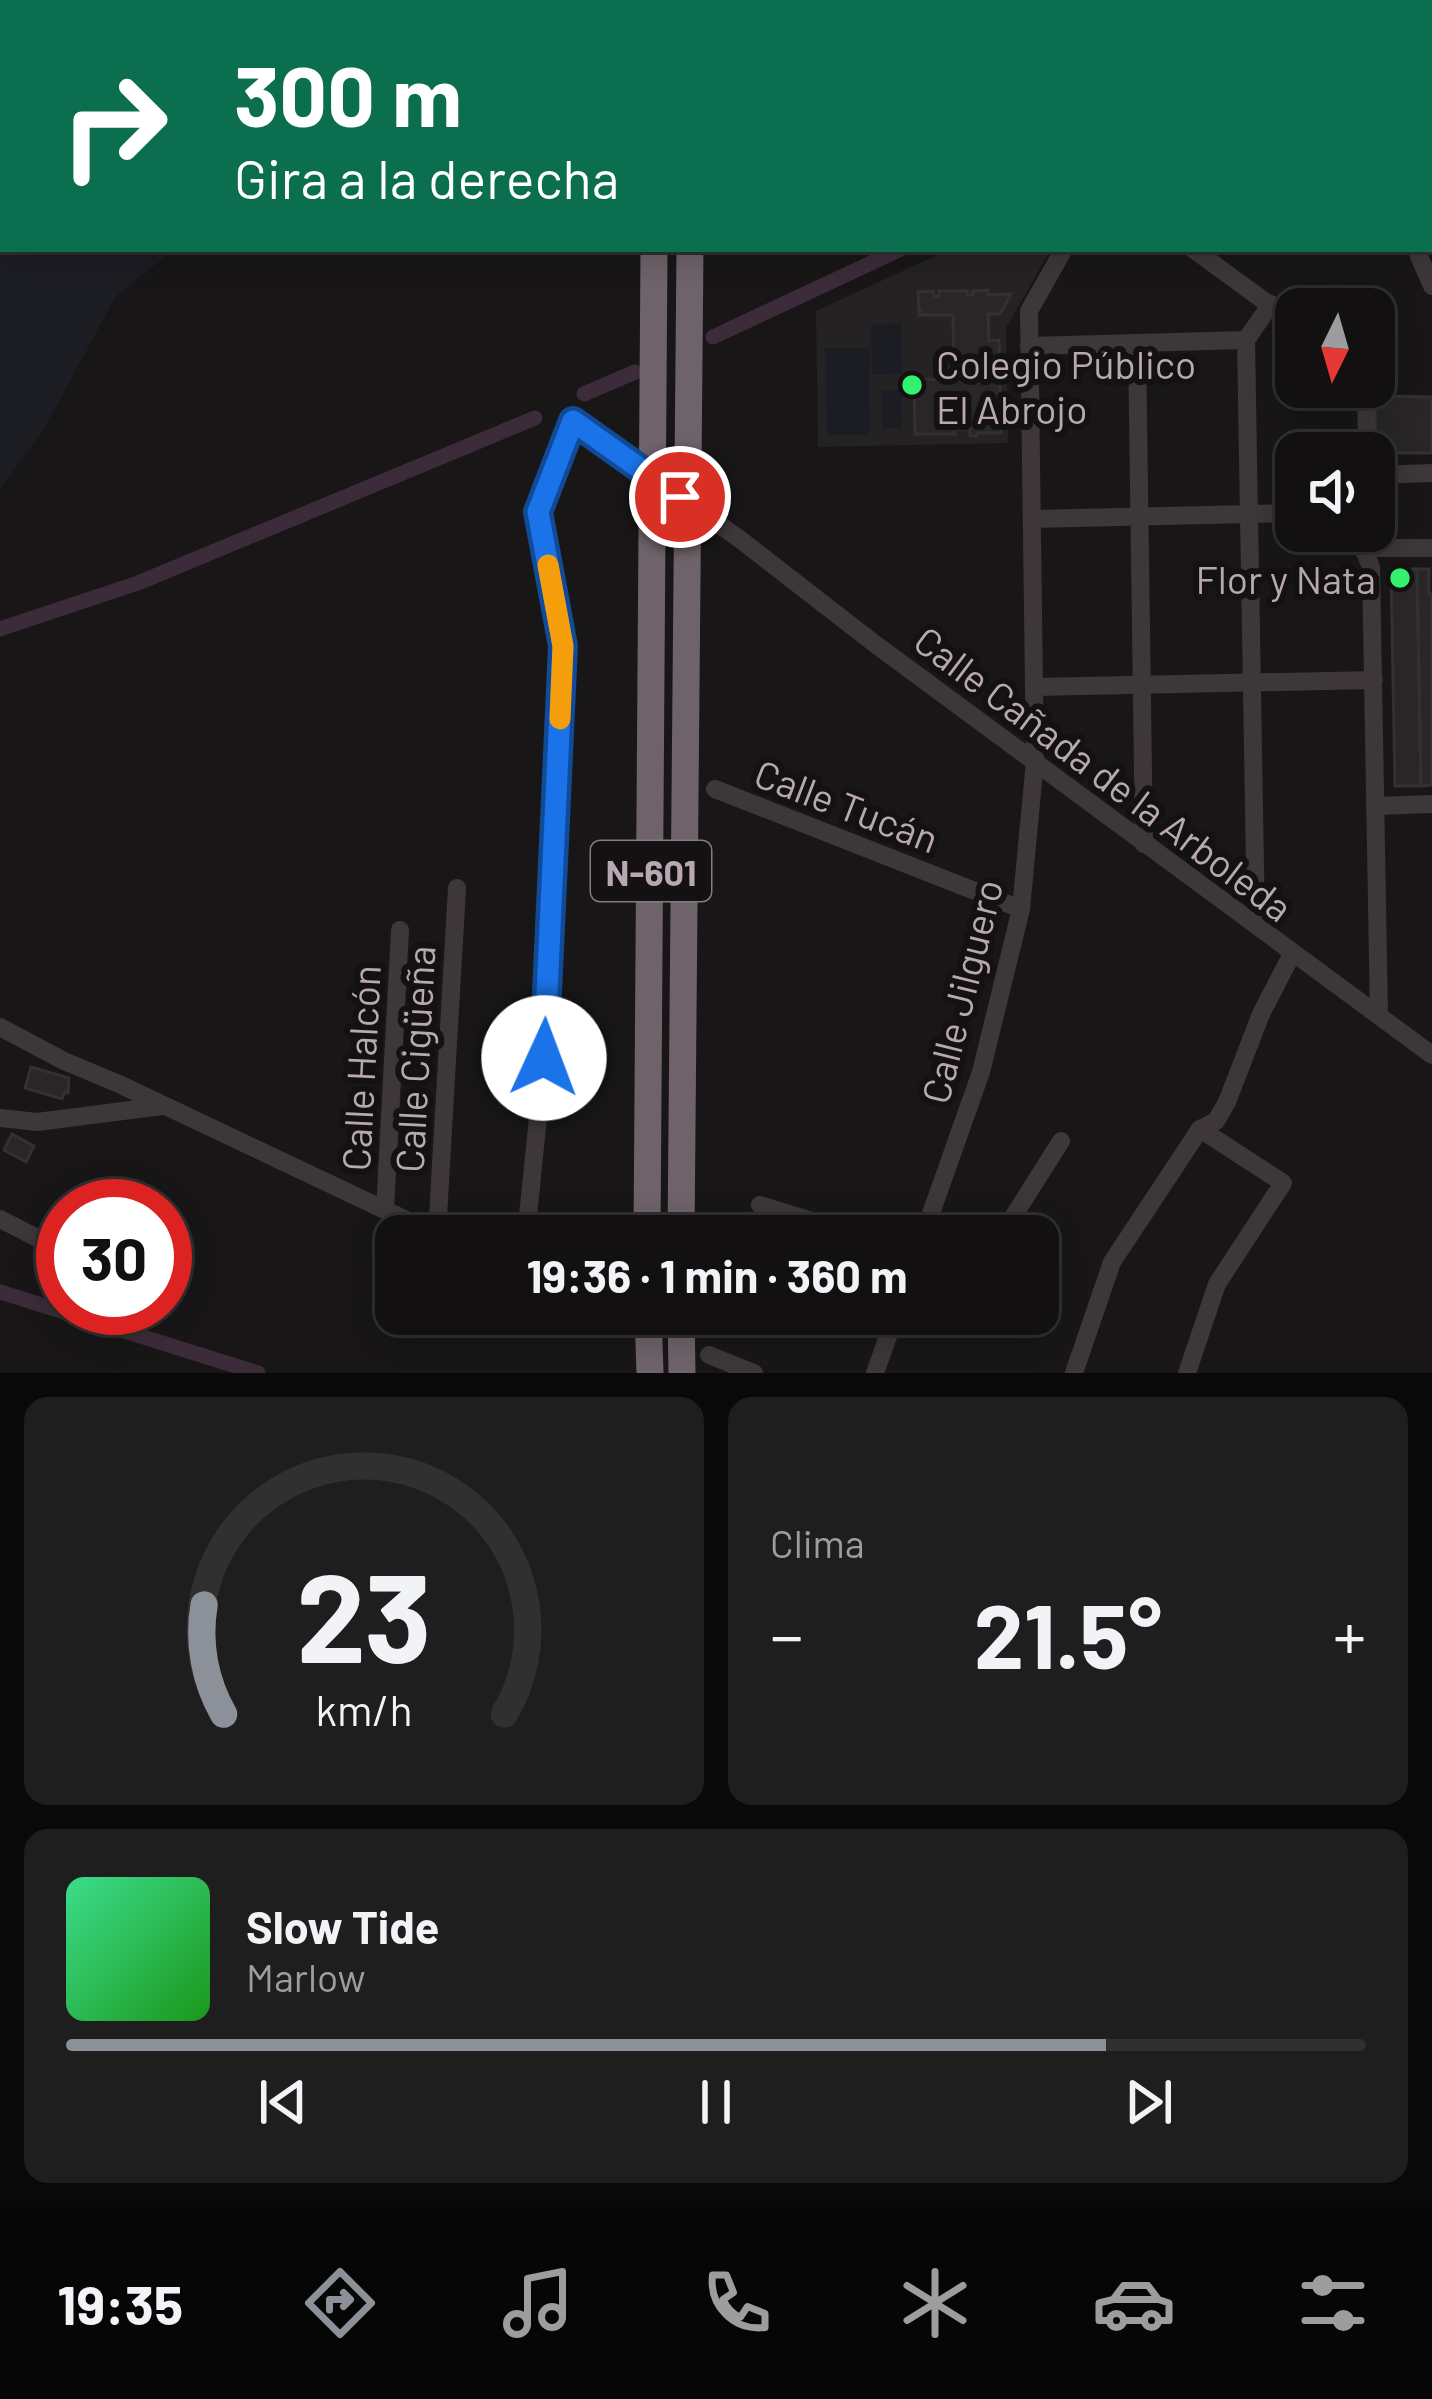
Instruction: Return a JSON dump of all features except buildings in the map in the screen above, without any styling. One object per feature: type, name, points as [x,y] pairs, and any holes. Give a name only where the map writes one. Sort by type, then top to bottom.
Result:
[{"type":"highway","name":"N-601","points":[[647,1215],[654,252]]},
{"type":"highway","name":"N-601","points":[[681,1215],[690,252]]},
{"type":"highway","points":[[649,1335],[650,1373]]},
{"type":"highway","points":[[681,1335],[682,1373]]},
{"type":"street","name":"Calle Jilguero","points":[[935,1215],[981,1072],[1021,910],[1035,760],[1029,310],[1062,252]]},
{"type":"street","points":[[1197,252],[1275,307]]},
{"type":"street","points":[[1256,926],[1246,340],[1271,304]]},
{"type":"street","points":[[1029,346],[1246,340]]},
{"type":"street","points":[[1137,343],[1144,844]]},
{"type":"street","name":"Calle Cañada de la Arboleda","points":[[528,1215],[544,1058],[563,646],[538,512],[573,421],[741,540],[1432,1055]]},
{"type":"street","points":[[1395,474],[1432,473]]},
{"type":"street","points":[[1032,519],[1275,513]]},
{"type":"street","points":[[1365,552],[1432,548]]},
{"type":"street","points":[[1370,555],[1379,1016]]},
{"type":"street","points":[[1034,687],[1374,680]]},
{"type":"street","name":"Calle Tucán","points":[[715,789],[1021,910]]},
{"type":"street","points":[[1375,806],[1432,804]]},
{"type":"street","name":"Calle Cigüeña","points":[[439,1215],[457,888]]},
{"type":"street","name":"Calle Halcón","points":[[386,1210],[400,929]]},
{"type":"street","points":[[1074,1373],[1112,1262],[1199,1129],[1216,1121],[1292,954]]},
{"type":"street","points":[[0,1027],[396,1215]]},
{"type":"street","points":[[0,1118],[37,1122],[167,1106]]},
{"type":"street","points":[[1187,1373],[1217,1284],[1283,1184],[1199,1129]]},
{"type":"street","points":[[1014,1215],[1061,1142]]},
{"type":"street","points":[[760,1205],[793,1215]]},
{"type":"street","points":[[0,1219],[36,1237]]},
{"type":"street","points":[[875,1373],[889,1335]]},
{"type":"street","points":[[709,1355],[754,1373]]},
{"type":"shaded area","points":[[0,252],[171,252],[116,296],[44,429],[0,489]]},
{"type":"shaded area","name":"Colegio Público El Abrojo","points":[[944,252],[1049,252],[1006,328],[1008,443],[818,447],[816,311]]},
{"type":"shaded area","points":[[901,323],[902,374],[872,375],[871,324]]},
{"type":"shaded area","points":[[825,348],[869,348],[870,435],[827,435]]},
{"type":"shaded area","points":[[881,390],[901,390],[902,428],[882,428]]},
{"type":"waterway","points":[[713,337],[895,252]]},
{"type":"waterway","points":[[584,394],[635,372]]},
{"type":"waterway","points":[[0,629],[138,583],[535,418]]},
{"type":"waterway","points":[[0,1292],[258,1373]]},
{"type":"slow traffic","points":[[548,565],[563,646],[560,719]]},
{"type":"place","name":"Colegio Público El Abrojo","points":[[912,385]]},
{"type":"place","name":"Flor y Nata","points":[[1400,578]]},
{"type":"route","points":[[544,1058],[563,646],[538,512],[573,421],[680,497]]}]
